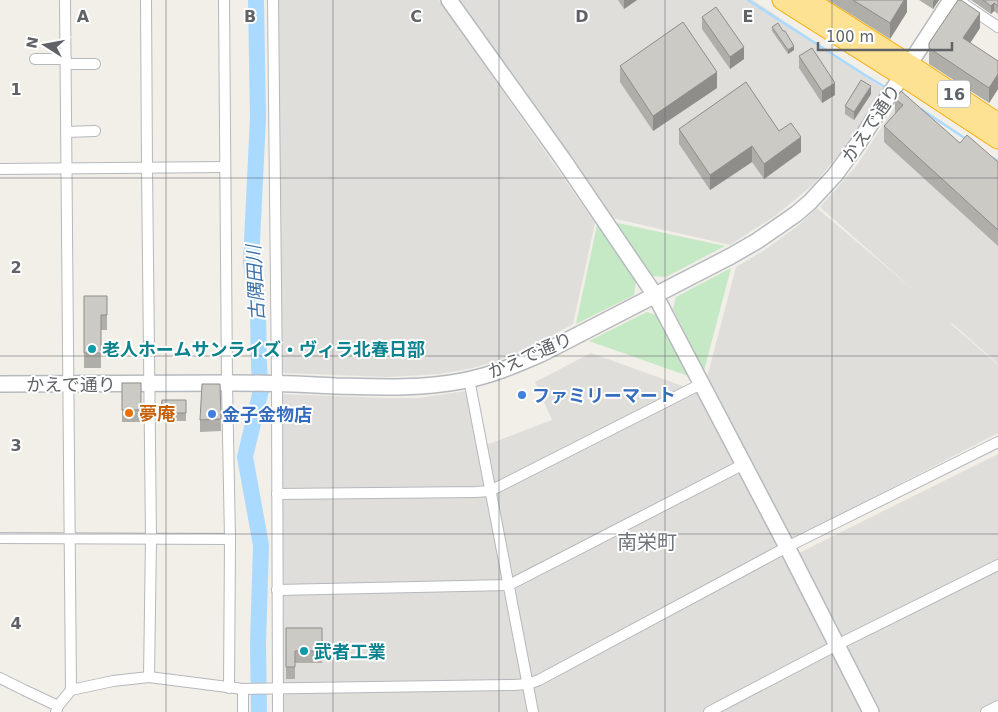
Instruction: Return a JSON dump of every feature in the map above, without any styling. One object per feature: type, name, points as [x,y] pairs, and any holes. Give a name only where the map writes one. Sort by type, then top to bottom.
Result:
[{"type":"highway","name":"16","points":[[782,0],[998,123]]},
{"type":"highway","name":"16","points":[[808,0],[998,139]]},
{"type":"street","points":[[0,678],[57,709],[71,690],[65,0]]},
{"type":"street","points":[[146,0],[151,538],[150,677]]},
{"type":"street","points":[[224,0],[225,167],[230,383],[230,688]]},
{"type":"street","points":[[274,0],[273,383],[277,494],[277,590],[273,688],[278,712]]},
{"type":"street","points":[[449,0],[562,158],[655,295],[871,712]]},
{"type":"street","name":"かえで通り","points":[[0,384],[273,383],[382,388],[424,386],[469,380],[516,365],[731,256],[780,226],[810,202],[846,160],[951,0]]},
{"type":"street","points":[[958,0],[998,27]]},
{"type":"street","points":[[35,60],[95,64]]},
{"type":"street","points":[[66,132],[95,131]]},
{"type":"street","points":[[0,169],[225,167]]},
{"type":"street","points":[[469,380],[533,712]]},
{"type":"street","points":[[277,494],[490,491],[702,384]]},
{"type":"street","points":[[71,690],[113,681],[150,677],[243,689],[514,686],[528,684],[540,680],[787,547],[998,442]]},
{"type":"street","points":[[277,590],[509,585],[744,464]]},
{"type":"street","points":[[0,538],[230,538]]},
{"type":"street","points":[[709,712],[998,565]]},
{"type":"street","points":[[243,689],[243,712]]},
{"type":"street","points":[[986,712],[998,706]]},
{"type":"shaded area","points":[[279,0],[439,0],[595,223],[573,324],[531,347],[500,360],[473,368],[440,374],[387,377],[284,373],[281,369]]},
{"type":"shaded area","points":[[459,0],[753,0],[883,88],[846,146],[814,184],[775,216],[730,245],[612,218]]},
{"type":"shaded area","points":[[898,102],[998,169],[998,364],[951,324],[998,365],[998,433],[785,543],[705,385],[736,267],[766,249],[800,224],[817,208],[916,292],[820,207],[857,165]]},
{"type":"shaded area","points":[[591,353],[705,394],[791,557],[998,454],[998,712],[282,712],[281,394],[418,398],[466,391],[478,448],[552,420],[535,382]]},
{"type":"green space","points":[[613,222],[725,246],[666,277],[652,276]]},
{"type":"green space","points":[[597,225],[636,281],[634,295],[576,324]]},
{"type":"green space","points":[[731,268],[704,371],[673,309],[676,297]]},
{"type":"green space","points":[[647,312],[659,316],[691,377],[589,341]]},
{"type":"building","points":[[853,0],[904,0],[890,23]]},
{"type":"building","points":[[958,0],[961,0],[980,13],[963,38],[998,61],[998,74],[989,88],[929,48],[929,43]]},
{"type":"building","points":[[983,0],[998,0],[998,6],[994,3],[991,6]]},
{"type":"building","points":[[716,7],[744,47],[730,57],[702,17]]},
{"type":"building","points":[[683,22],[717,72],[653,116],[620,66]]},
{"type":"building","points":[[778,23],[794,46],[788,50],[772,27]]},
{"type":"building","points":[[812,48],[835,83],[822,91],[799,56]]},
{"type":"building","points":[[861,80],[871,86],[854,112],[845,106]]},
{"type":"building","points":[[746,82],[779,131],[791,123],[801,137],[764,164],[752,146],[710,175],[679,129]]},
{"type":"building","points":[[901,91],[960,143],[967,135],[998,162],[998,230],[884,126],[903,105],[895,99]]},
{"type":"building","name":"老人ホームサンライズ・ヴィラ北春日部","points":[[84,296],[107,296],[107,315],[101,315],[101,353],[84,353]]},
{"type":"building","points":[[122,383],[141,383],[141,410],[122,410]]},
{"type":"building","points":[[202,384],[220,384],[221,419],[200,420]]},
{"type":"building","points":[[162,400],[186,400],[186,413],[161,413]]},
{"type":"building","points":[[286,628],[322,628],[322,651],[295,651],[295,667],[286,667]]},
{"type":"waterway","name":"古隅田川","points":[[256,0],[258,118],[251,262],[258,316],[261,390],[245,457],[261,545],[258,643],[259,712]]},
{"type":"waterway","points":[[748,0],[888,89]]},
{"type":"waterway","points":[[921,109],[966,139]]},
{"type":"waterway","points":[[991,157],[998,161]]},
{"type":"place","name":"老人ホームサンライズ・ヴィラ北春日部","points":[[92,349]]},
{"type":"place","name":"ファミリーマート","points":[[522,395]]},
{"type":"place","name":"夢庵","points":[[129,413]]},
{"type":"place","name":"金子金物店","points":[[212,414]]},
{"type":"place","name":"武者工業","points":[[304,651]]},
{"type":"district","name":"南栄町","points":[[647,542]]}]
